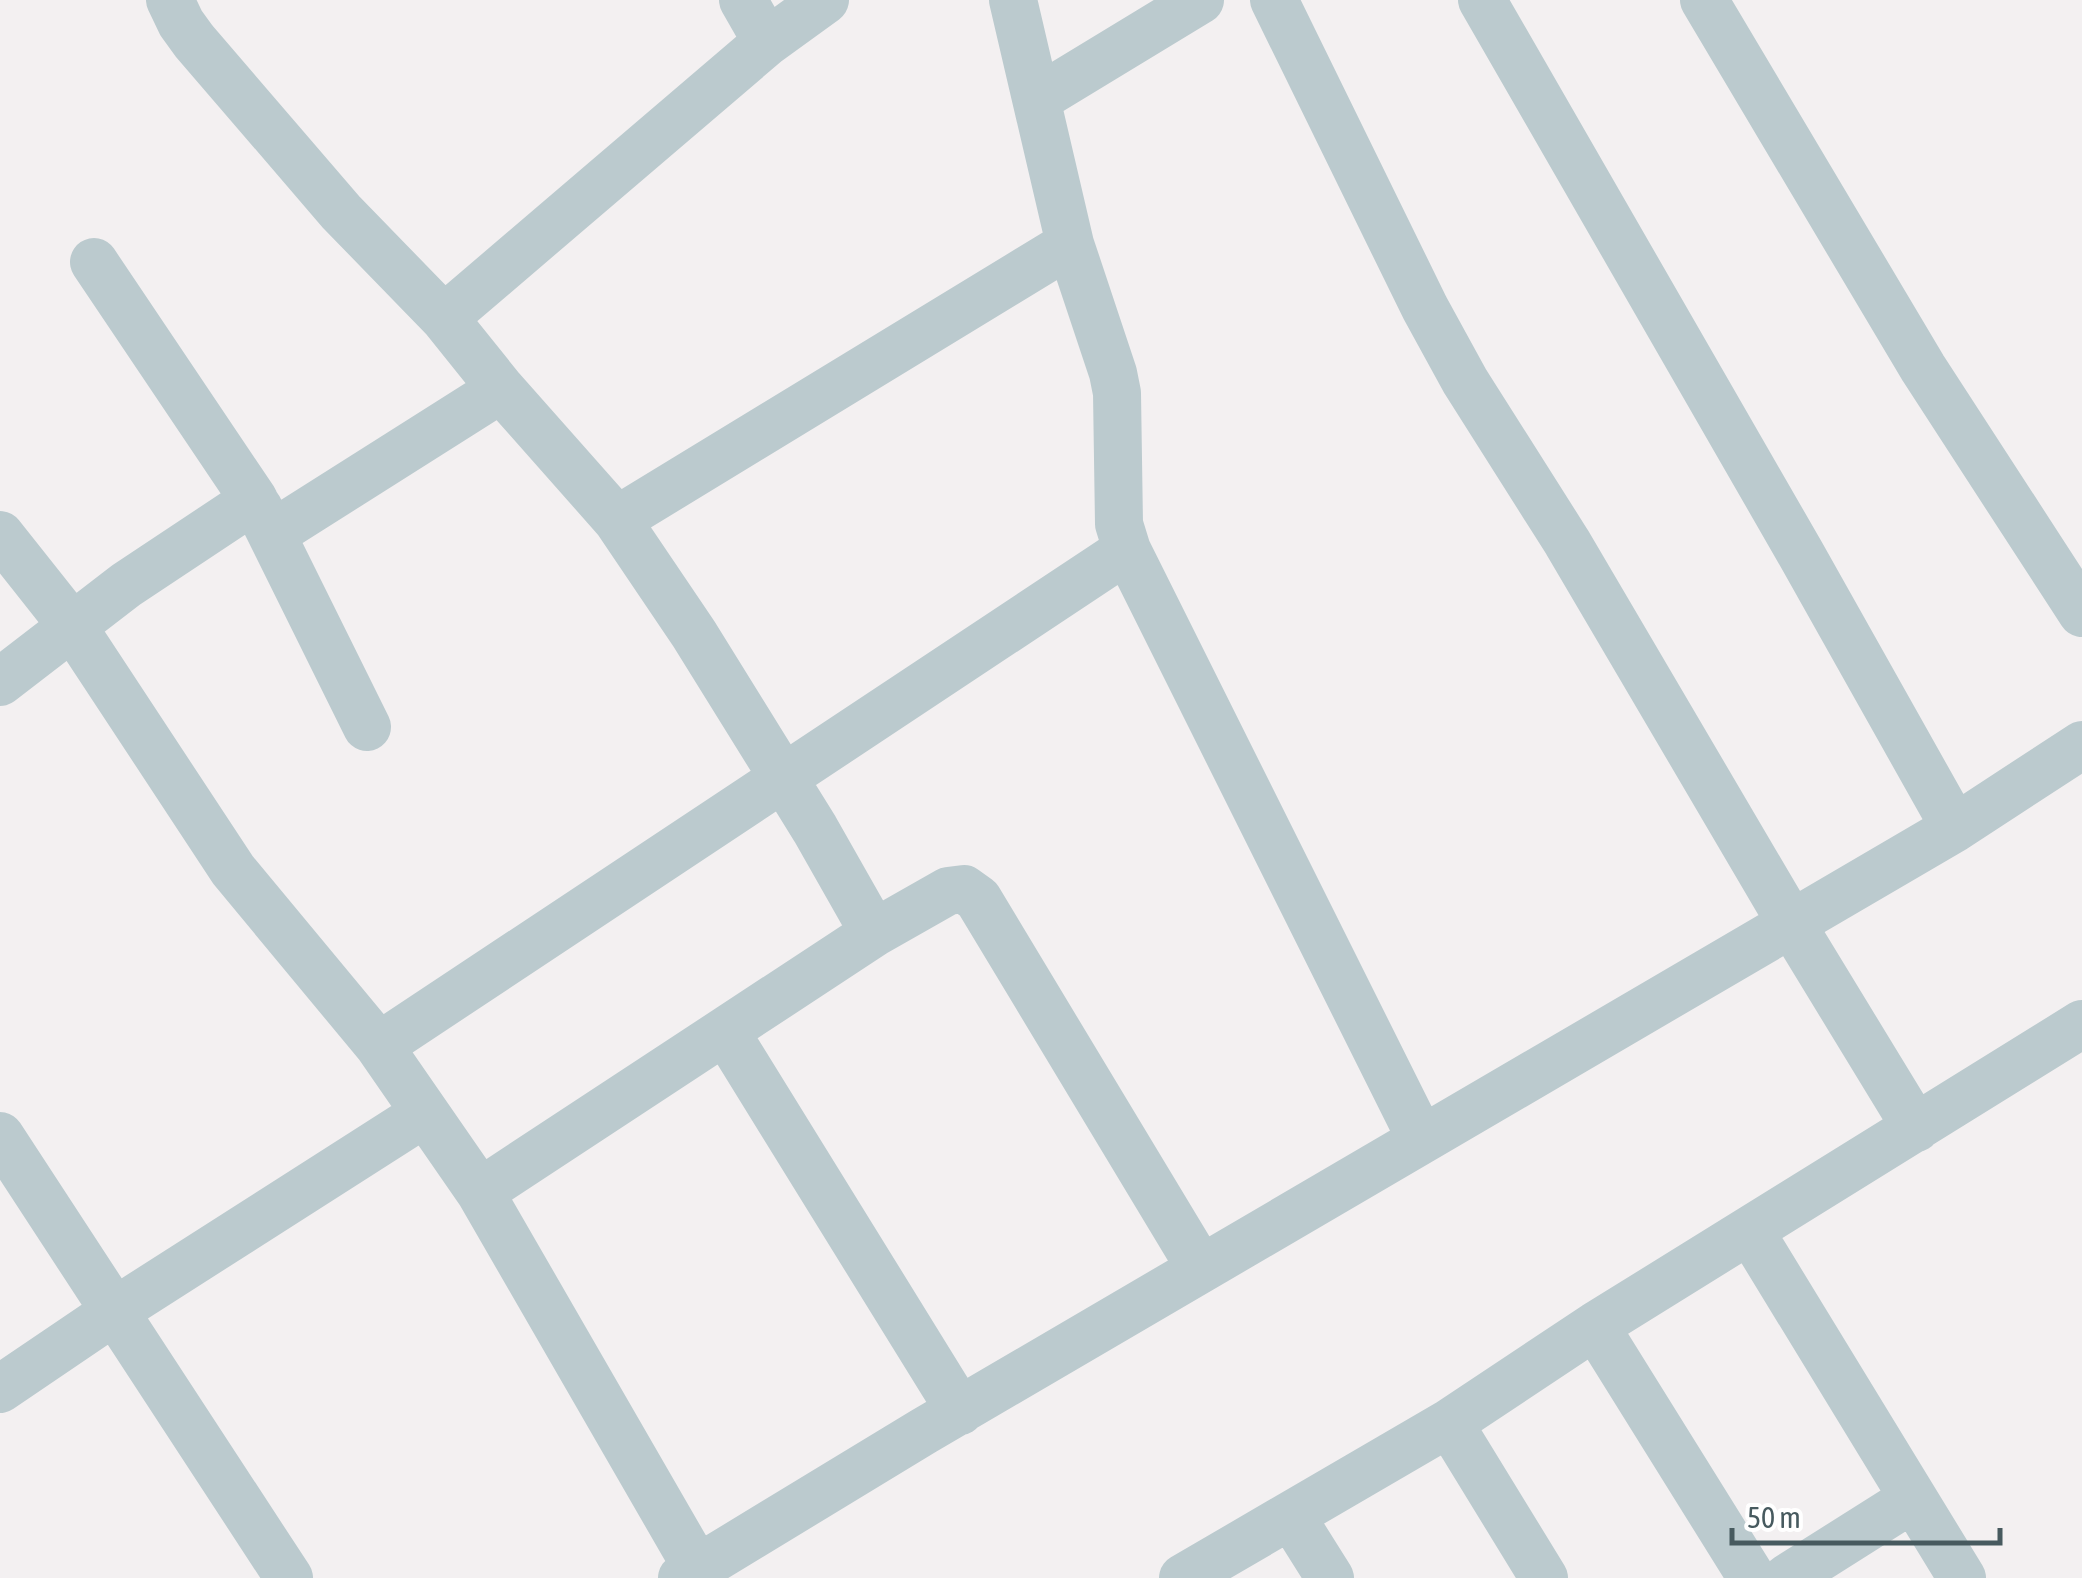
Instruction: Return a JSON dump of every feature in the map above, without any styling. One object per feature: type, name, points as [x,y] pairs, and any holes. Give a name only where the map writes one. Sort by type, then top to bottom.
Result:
[{"type":"street","points":[[170,0],[194,41],[341,212],[444,318],[501,390],[617,520],[694,634],[816,829],[874,934]]},
{"type":"street","points":[[743,0],[767,42]]},
{"type":"street","points":[[444,318],[767,42],[825,0]]},
{"type":"street","points":[[1013,0],[1070,244],[1114,373],[1119,524],[1127,550],[1420,1139]]},
{"type":"street","points":[[1037,99],[1200,0]]},
{"type":"street","points":[[1274,0],[1425,308],[1465,381],[1567,542],[1791,924],[1916,1128]]},
{"type":"street","points":[[1482,0],[1792,537],[1954,828]]},
{"type":"street","points":[[1704,0],[1923,368],[2082,613]]},
{"type":"street","points":[[617,520],[1070,244]]},
{"type":"street","points":[[94,262],[263,517],[367,727]]},
{"type":"street","points":[[0,682],[126,584],[263,517],[501,390]]},
{"type":"street","points":[[0,535],[73,627],[233,870],[378,1046],[480,1192],[689,1573],[1420,1139],[1954,828],[2082,746]]},
{"type":"street","points":[[378,1046],[1127,550]]},
{"type":"street","points":[[480,1192],[874,934],[956,888],[970,892],[988,916],[1200,1269]]},
{"type":"street","points":[[1183,1578],[1449,1423],[1594,1326],[2082,1024]]},
{"type":"street","points":[[725,1032],[960,1411]]},
{"type":"street","points":[[0,1389],[425,1113]]},
{"type":"street","points":[[0,1136],[289,1578]]},
{"type":"street","points":[[1750,1231],[1962,1578]]},
{"type":"street","points":[[1594,1326],[1752,1578]]},
{"type":"street","points":[[1449,1423],[1544,1578]]},
{"type":"street","points":[[1787,1578],[1912,1500]]},
{"type":"street","points":[[1291,1516],[1330,1578]]}]
